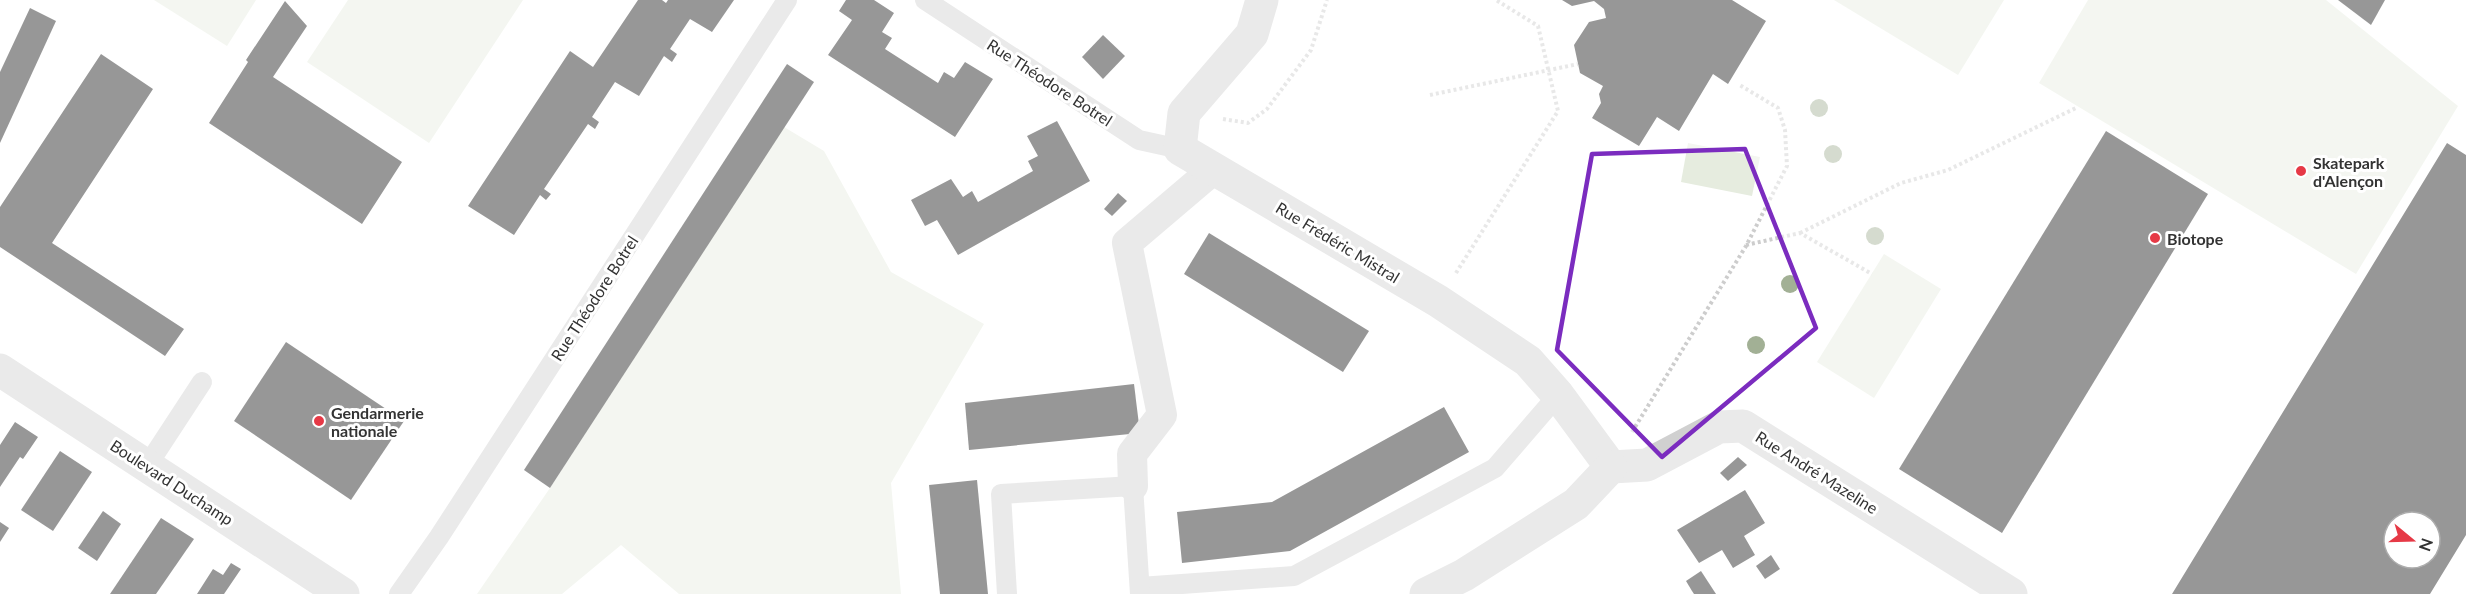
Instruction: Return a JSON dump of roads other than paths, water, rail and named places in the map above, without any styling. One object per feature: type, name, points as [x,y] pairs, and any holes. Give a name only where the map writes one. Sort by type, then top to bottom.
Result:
[{"type":"street","points":[[1180,149],[1184,113],[1252,34],[1262,0]]},
{"type":"street","name":"Rue Frédéric Mistral","points":[[1180,149],[1438,301],[1528,361],[1558,395],[1611,467]]},
{"type":"street","points":[[1133,486],[1132,454],[1162,415],[1127,243],[1214,169]]},
{"type":"street","name":"Boulevard Duchamp","points":[[0,370],[343,594]]},
{"type":"street","name":"Rue André Mazeline","points":[[1611,467],[1647,465],[1719,427],[1743,426],[2011,594]]},
{"type":"street","points":[[1426,594],[1470,584],[1576,504],[1611,467]]},
{"type":"lane","name":"Rue Théodore Botrel","points":[[399,594],[446,527],[786,0]]},
{"type":"lane","name":"Rue Théodore Botrel","points":[[926,0],[1138,140],[1180,149]]},
{"type":"lane","points":[[147,466],[202,382]]},
{"type":"lane","points":[[1007,594],[1001,494],[1133,486],[1140,590],[1294,576],[1495,468],[1558,395]]},
{"type":"place","name":"Skatepark d'Alençon","points":[[2301,171]]},
{"type":"place","name":"Biotope","points":[[2155,238]]},
{"type":"place","name":"Gendarmerie nationale","points":[[319,421]]}]
